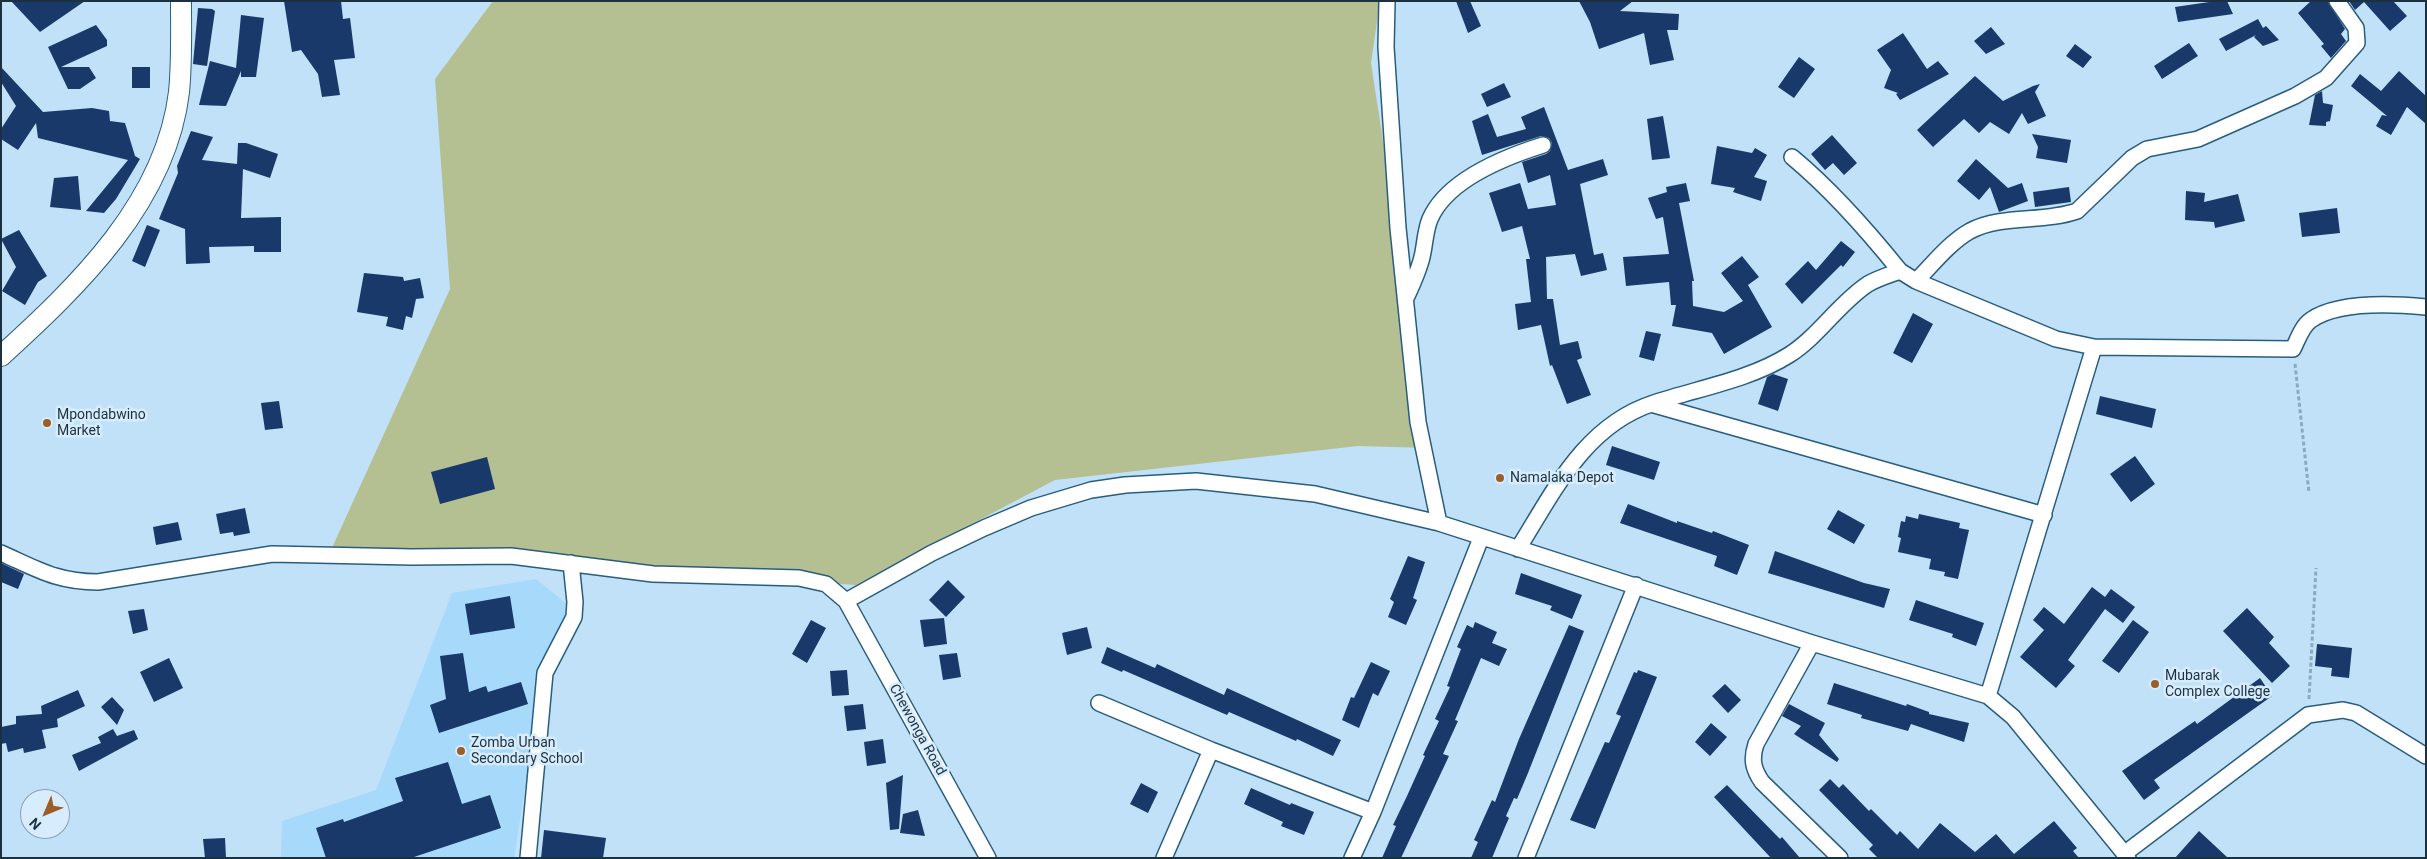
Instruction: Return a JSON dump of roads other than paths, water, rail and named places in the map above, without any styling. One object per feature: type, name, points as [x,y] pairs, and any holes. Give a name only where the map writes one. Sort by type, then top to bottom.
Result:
[{"type":"street","points":[[1,356],[46,315],[95,261],[138,206],[149,187],[172,125],[179,93],[181,1]]},
{"type":"street","points":[[1387,1],[1386,47],[1398,228],[1418,422],[1439,523]]},
{"type":"street","points":[[1916,281],[1948,249],[1971,231],[1998,223],[2064,216],[2077,211],[2132,158],[2147,149],[2198,139],[2217,132],[2295,96],[2326,78],[2357,44],[2356,28],[2337,1]]},
{"type":"street","points":[[1406,300],[1422,257],[1430,219],[1439,206],[1454,190],[1492,164],[1542,145]]},
{"type":"street","points":[[1792,158],[1857,218],[1900,271],[1916,281],[2056,339],[2094,347],[2294,349],[2301,332],[2310,320],[2327,312],[2346,307],[2403,305],[2426,307]]},
{"type":"street","points":[[1518,549],[1564,474],[1585,447],[1611,424],[1651,404],[1765,368],[1791,354],[1868,284],[1900,271]]},
{"type":"street","points":[[1988,696],[2094,347]]},
{"type":"street","points":[[1651,404],[2044,515]]},
{"type":"street","points":[[846,602],[932,553],[1031,508],[1091,490],[1125,485],[1196,481],[1314,494],[1439,523],[1812,643],[1988,696],[2013,716],[2126,856],[2308,715],[2344,710],[2356,713],[2426,756]]},
{"type":"street","points":[[1352,858],[1373,812],[1481,538]]},
{"type":"street","name":"Chewonga Road","points":[[1,553],[58,579],[78,582],[98,582],[272,554],[412,557],[512,556],[654,574],[799,578],[826,584],[846,602],[988,858]]},
{"type":"street","points":[[528,858],[546,673],[574,617],[575,602],[571,564]]},
{"type":"street","points":[[1526,858],[1636,585]]},
{"type":"street","points":[[1812,643],[1756,744],[1753,760],[1754,771],[1762,782],[1840,858]]},
{"type":"street","points":[[1099,703],[1211,750],[1373,812]]},
{"type":"street","points":[[1164,858],[1211,750]]},
{"type":"place","name":"Mpondabwino Market","points":[[47,423]]},
{"type":"place","name":"Namalaka Depot","points":[[1500,478]]},
{"type":"place","name":"Mubarak Complex College","points":[[2155,684]]},
{"type":"place","name":"Zomba Urban Secondary School","points":[[461,751]]}]
